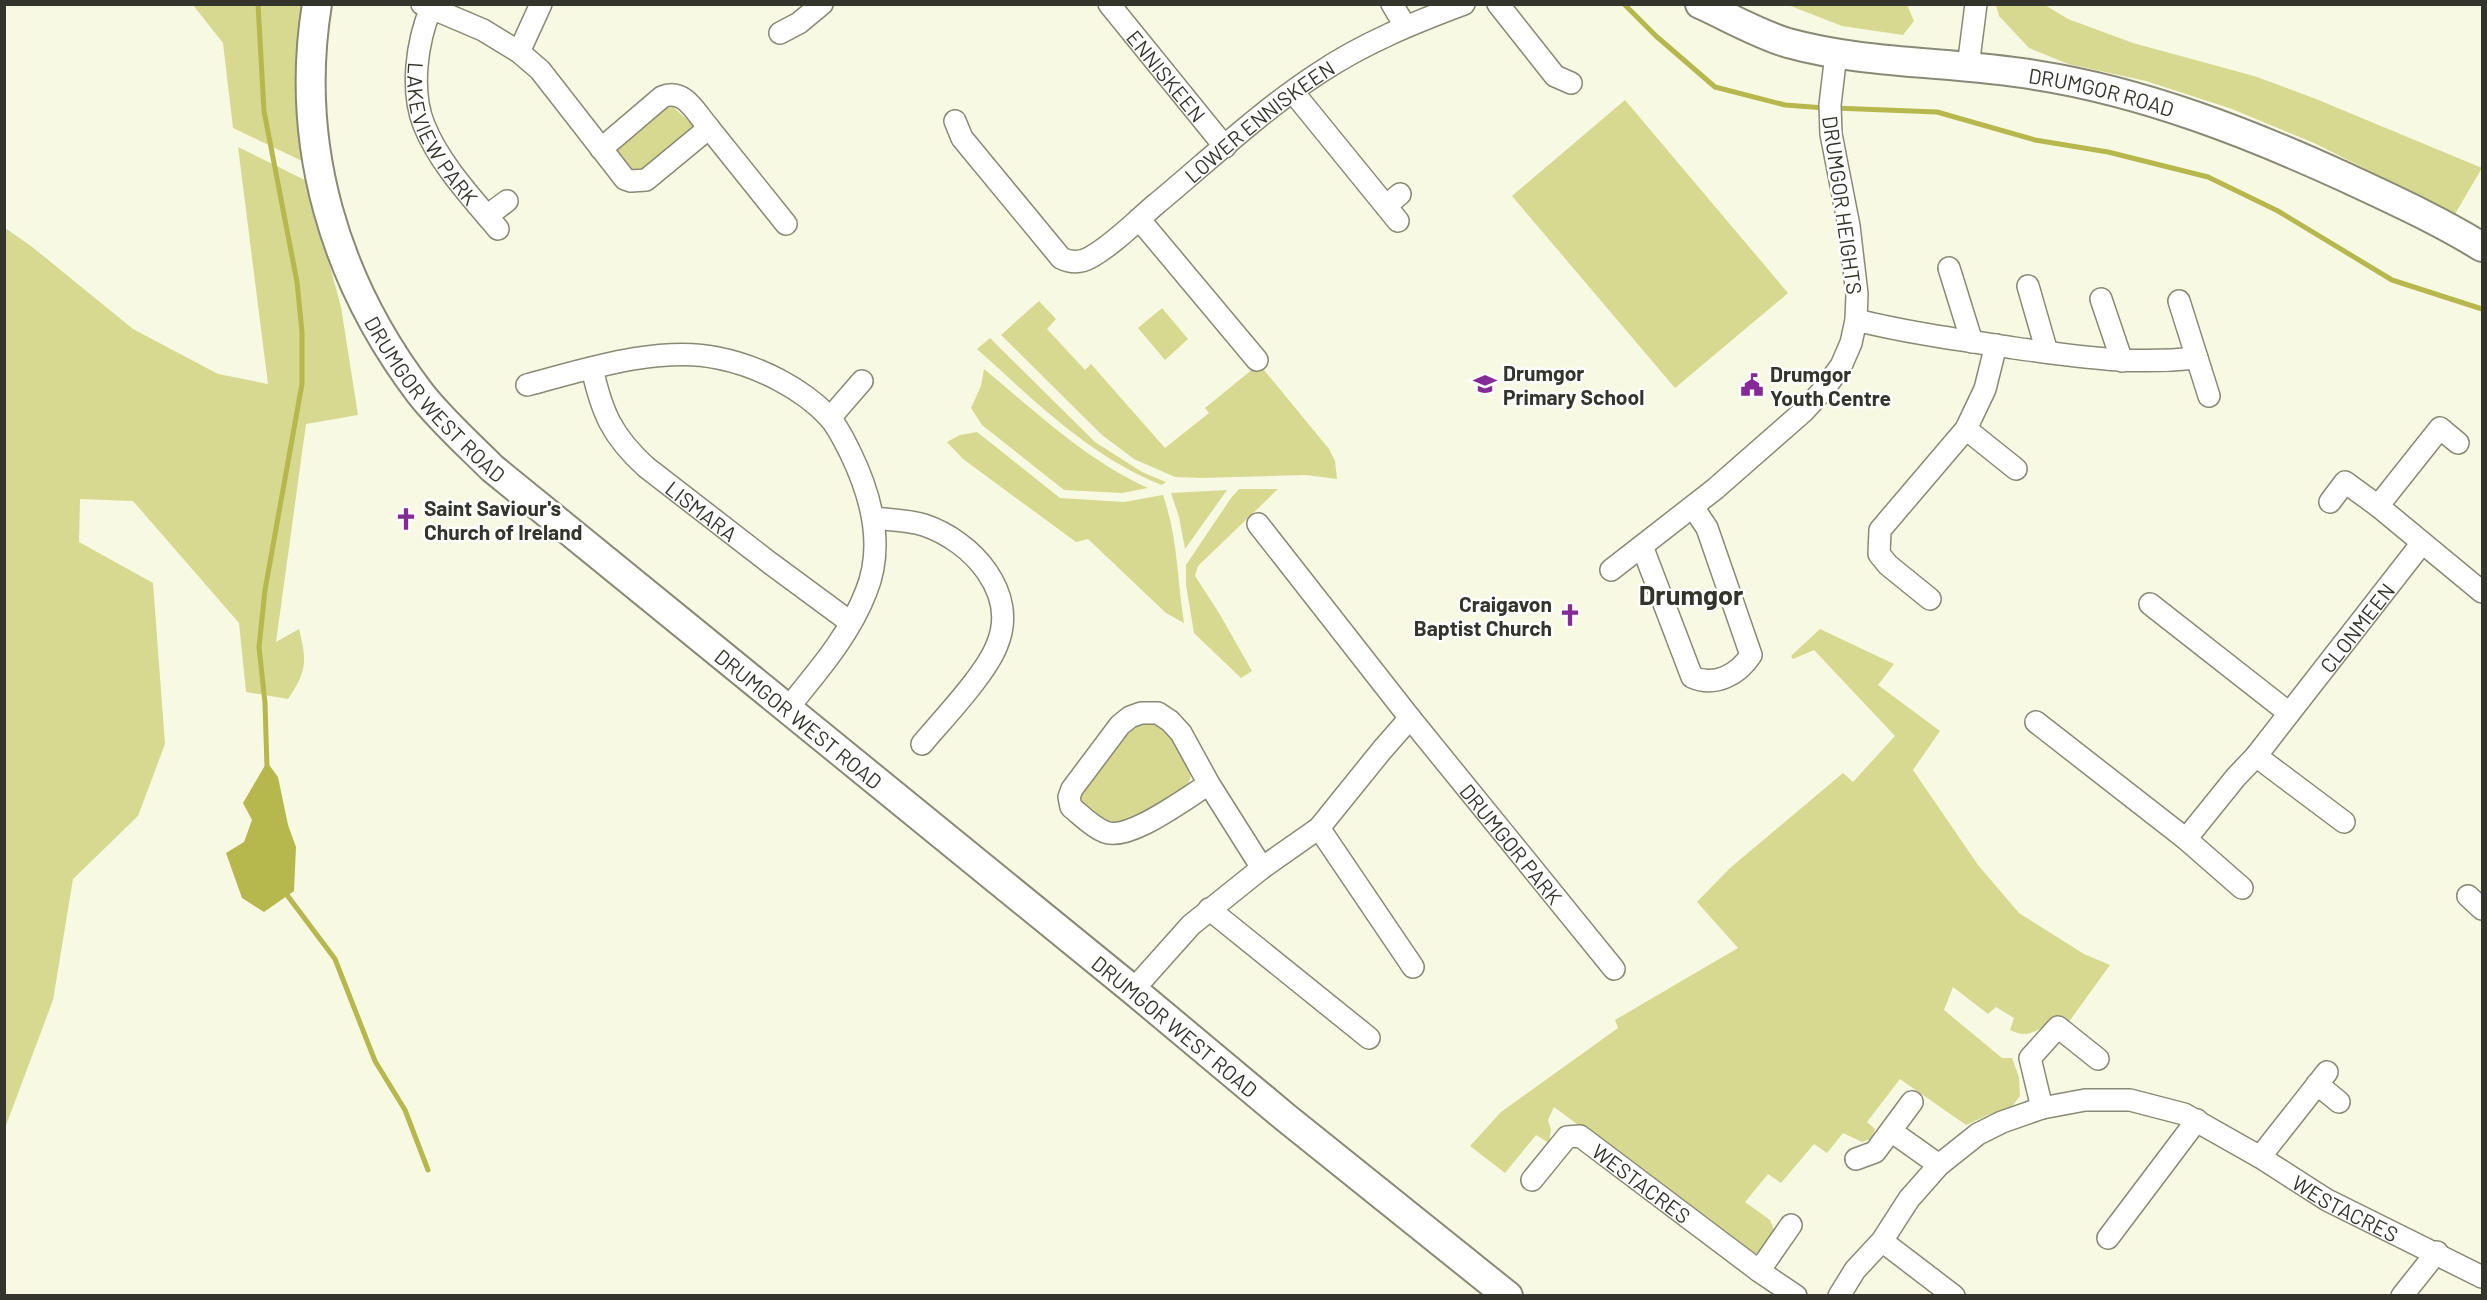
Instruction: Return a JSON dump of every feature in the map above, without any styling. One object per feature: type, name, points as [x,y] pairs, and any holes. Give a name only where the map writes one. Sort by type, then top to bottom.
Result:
[{"type":"street","name":"DRUMGOR WEST ROAD","points":[[316,4],[312,32],[310,110],[314,150],[322,188],[341,252],[356,290],[397,361],[421,394],[492,468],[1133,990],[1284,1117],[1508,1296]]},
{"type":"street","points":[[519,52],[540,4]]},
{"type":"street","points":[[780,33],[799,23],[822,4]]},
{"type":"street","name":"ENNISKEEN","points":[[1109,4],[1225,147]]},
{"type":"street","points":[[1392,4],[1406,26]]},
{"type":"street","name":"LOWER ENNISKEEN","points":[[955,121],[962,138],[1061,258],[1065,269],[1091,257],[1293,92],[1337,63],[1406,26],[1464,4]]},
{"type":"street","points":[[1498,4],[1555,76],[1571,83]]},
{"type":"street","name":"DRUMGOR ROAD","points":[[1701,4],[1785,42],[1836,54],[2036,75],[2116,92],[2200,117],[2289,152],[2348,179],[2482,247]]},
{"type":"street","points":[[1968,67],[1976,4]]},
{"type":"street","name":"LAKEVIEW PARK","points":[[507,201],[492,223],[453,173],[423,124],[417,85],[427,6],[483,30],[519,52],[540,70],[625,180],[639,182],[646,180],[709,128]]},
{"type":"street","name":"DRUMGOR HEIGHTS","points":[[1611,570],[1693,507],[1803,411],[1824,389],[1841,366],[1851,343],[1856,320],[1857,294],[1852,245],[1831,134],[1830,105],[1836,54]]},
{"type":"street","points":[[1293,92],[1395,207]]},
{"type":"street","points":[[601,149],[662,97],[675,93],[687,100],[786,224]]},
{"type":"street","points":[[1139,219],[1257,360]]},
{"type":"street","points":[[1949,268],[1972,342]]},
{"type":"street","points":[[2028,286],[2047,352]]},
{"type":"street","points":[[2101,299],[2122,361]]},
{"type":"street","points":[[2179,301],[2209,396]]},
{"type":"street","name":"DRUMGOR HEIGHTS","points":[[1856,320],[1906,332],[2084,358],[2161,362],[2197,358]]},
{"type":"street","points":[[1930,599],[1888,565],[1879,554],[1880,530],[1966,429],[1985,389],[1996,345]]},
{"type":"street","points":[[527,385],[592,368],[643,358],[682,354],[718,357],[763,372],[806,397],[830,417],[842,435],[857,468],[874,518],[874,553],[867,592],[833,654],[788,708]]},
{"type":"street","name":"LISMARA","points":[[592,368],[604,412],[614,432],[628,451],[770,563],[850,622]]},
{"type":"street","points":[[830,417],[845,403],[862,381]]},
{"type":"street","points":[[2379,506],[2440,428],[2458,443]]},
{"type":"street","points":[[1966,429],[2016,469]]},
{"type":"street","points":[[2330,502],[2345,483],[2379,506],[2482,592]]},
{"type":"street","points":[[1642,546],[1692,677],[1704,682],[1724,677],[1743,668],[1751,655],[1707,528],[1693,507]]},
{"type":"street","points":[[874,518],[923,525],[961,545],[983,566],[995,583],[1001,598],[1003,625],[997,646],[979,674],[922,744]]},
{"type":"street","name":"DRUMGOR PARK","points":[[1258,524],[1410,718],[1614,969]]},
{"type":"street","name":"CLONMEEN","points":[[2186,839],[2256,756],[2422,543]]},
{"type":"street","points":[[2150,604],[2289,712]]},
{"type":"street","points":[[1209,783],[1131,831],[1116,835],[1097,828],[1071,807],[1069,797],[1072,789],[1120,725],[1130,717],[1141,713],[1158,713],[1170,720],[1181,733],[1262,868]]},
{"type":"street","points":[[1133,990],[1171,945],[1209,909],[1319,828],[1410,718]]},
{"type":"street","points":[[2036,722],[2186,839],[2242,888]]},
{"type":"street","points":[[2256,756],[2344,822]]},
{"type":"street","points":[[1319,828],[1413,967]]},
{"type":"street","points":[[1209,909],[1369,1038]]},
{"type":"street","points":[[2042,1108],[2030,1058],[2058,1027],[2098,1059]]},
{"type":"street","points":[[2260,1157],[2322,1078],[2339,1102]]},
{"type":"street","name":"WESTACRES","points":[[1839,1296],[1855,1269],[1882,1241],[1909,1199],[1939,1165],[1978,1134],[2002,1122],[2042,1108],[2085,1100],[2130,1100],[2184,1114],[2260,1157],[2327,1200],[2437,1252],[2482,1277]]},
{"type":"street","points":[[1856,1160],[1875,1152],[1912,1102]]},
{"type":"street","points":[[2108,1238],[2197,1120]]},
{"type":"street","points":[[1891,1131],[1939,1165]]},
{"type":"street","name":"WESTACRES","points":[[1532,1180],[1568,1137],[1580,1136],[1759,1271],[1796,1296]]},
{"type":"street","points":[[1759,1271],[1791,1225]]},
{"type":"street","points":[[1882,1241],[1953,1295]]},
{"type":"street","points":[[2402,1296],[2437,1252]]},
{"type":"green space","points":[[193,5],[302,5],[295,72],[306,163],[233,128],[223,43]]},
{"type":"green space","points":[[1788,5],[1907,5],[1914,21],[1903,35],[1842,26]]},
{"type":"green space","points":[[1996,5],[2045,5],[2068,19],[2133,43],[2254,76],[2316,99],[2482,168],[2455,214],[2314,143],[2232,109],[2146,81],[2068,64],[2029,48],[1999,16]]},
{"type":"green space","points":[[1625,100],[1788,293],[1675,388],[1512,196]]},
{"type":"green space","points":[[673,107],[692,124],[692,132],[640,174],[632,171],[617,155],[617,146],[665,108]]},
{"type":"green space","points":[[238,147],[307,181],[341,307],[358,415],[306,424],[276,642],[299,629],[304,666],[299,681],[288,699],[246,692],[239,623],[133,501],[80,499],[79,542],[153,583],[165,744],[138,816],[73,879],[53,1000],[5,1128],[5,228],[31,246],[133,329],[218,374],[268,384]]},
{"type":"green space","points":[[1039,301],[1056,319],[1047,329],[1085,370],[1091,364],[1165,448],[1209,413],[1205,408],[1259,364],[1329,449],[1335,461],[1337,479],[1306,475],[1175,477],[1134,459],[1102,435],[1001,335]]},
{"type":"green space","points":[[1162,308],[1188,339],[1165,360],[1138,328]]},
{"type":"green space","points":[[990,338],[1095,442],[1142,472],[1166,482],[1162,485],[1135,473],[1110,459],[1064,426],[977,349]]},
{"type":"green space","points":[[984,369],[1083,449],[1125,477],[1148,488],[1122,493],[1064,490],[982,425],[971,408],[981,386]]},
{"type":"green space","points":[[977,432],[1060,498],[1124,502],[1163,495],[1172,527],[1184,623],[1166,613],[1088,539],[1076,542],[963,459],[947,442],[960,435]]},
{"type":"green space","points":[[1239,489],[1278,489],[1198,566],[1195,576],[1252,671],[1241,678],[1194,633],[1186,585],[1186,565]]},
{"type":"green space","points":[[1227,490],[1185,549],[1179,517],[1171,493]]},
{"type":"green space","points":[[1820,629],[1894,664],[1878,685],[1940,731],[1913,770],[1978,865],[2019,913],[2084,954],[2110,965],[2068,1023],[2053,1019],[2028,1034],[2010,1030],[2014,1018],[1996,1007],[1988,1014],[1953,987],[1944,1010],[2002,1058],[2012,1058],[2019,1077],[2020,1096],[2010,1109],[1990,1114],[1966,1125],[1900,1079],[1867,1122],[1875,1129],[1872,1138],[1862,1142],[1843,1133],[1827,1153],[1814,1144],[1781,1183],[1768,1174],[1745,1202],[1770,1220],[1774,1230],[1766,1250],[1753,1254],[1554,1107],[1548,1120],[1551,1130],[1549,1143],[1536,1135],[1505,1173],[1470,1146],[1501,1112],[1618,1028],[1615,1020],[1738,948],[1697,902],[1730,868],[1843,773],[1853,782],[1895,736],[1814,650],[1793,659],[1791,656]]},
{"type":"green space","points":[[1155,722],[1181,752],[1190,772],[1189,781],[1184,789],[1119,826],[1104,824],[1087,811],[1081,800],[1081,788],[1134,723]]},
{"type":"shaded area","points":[[267,762],[278,777],[288,825],[296,847],[294,891],[264,912],[242,898],[226,853],[244,842],[252,820],[243,803]]},
{"type":"waterway","points":[[258,4],[264,111],[297,282],[302,332],[302,384],[265,590],[259,647],[265,703],[267,768]]},
{"type":"waterway","points":[[1624,4],[1656,36],[1715,87],[1785,105],[1825,108]]},
{"type":"waterway","points":[[1834,108],[1937,112],[2035,140],[2108,152],[2208,177],[2278,211],[2392,280],[2482,309]]},
{"type":"waterway","points":[[284,891],[335,959],[375,1061],[405,1110],[428,1170]]},
{"type":"place","name":"Drumgor Primary School","points":[[1485,384]]},
{"type":"place","name":"Drumgor Youth Centre","points":[[1752,385]]},
{"type":"place","name":"Saint Saviour's Church of Ireland","points":[[406,519]]},
{"type":"place","name":"Craigavon Baptist Church","points":[[1570,615]]},
{"type":"district","name":"Drumgor","points":[[1691,594]]}]
